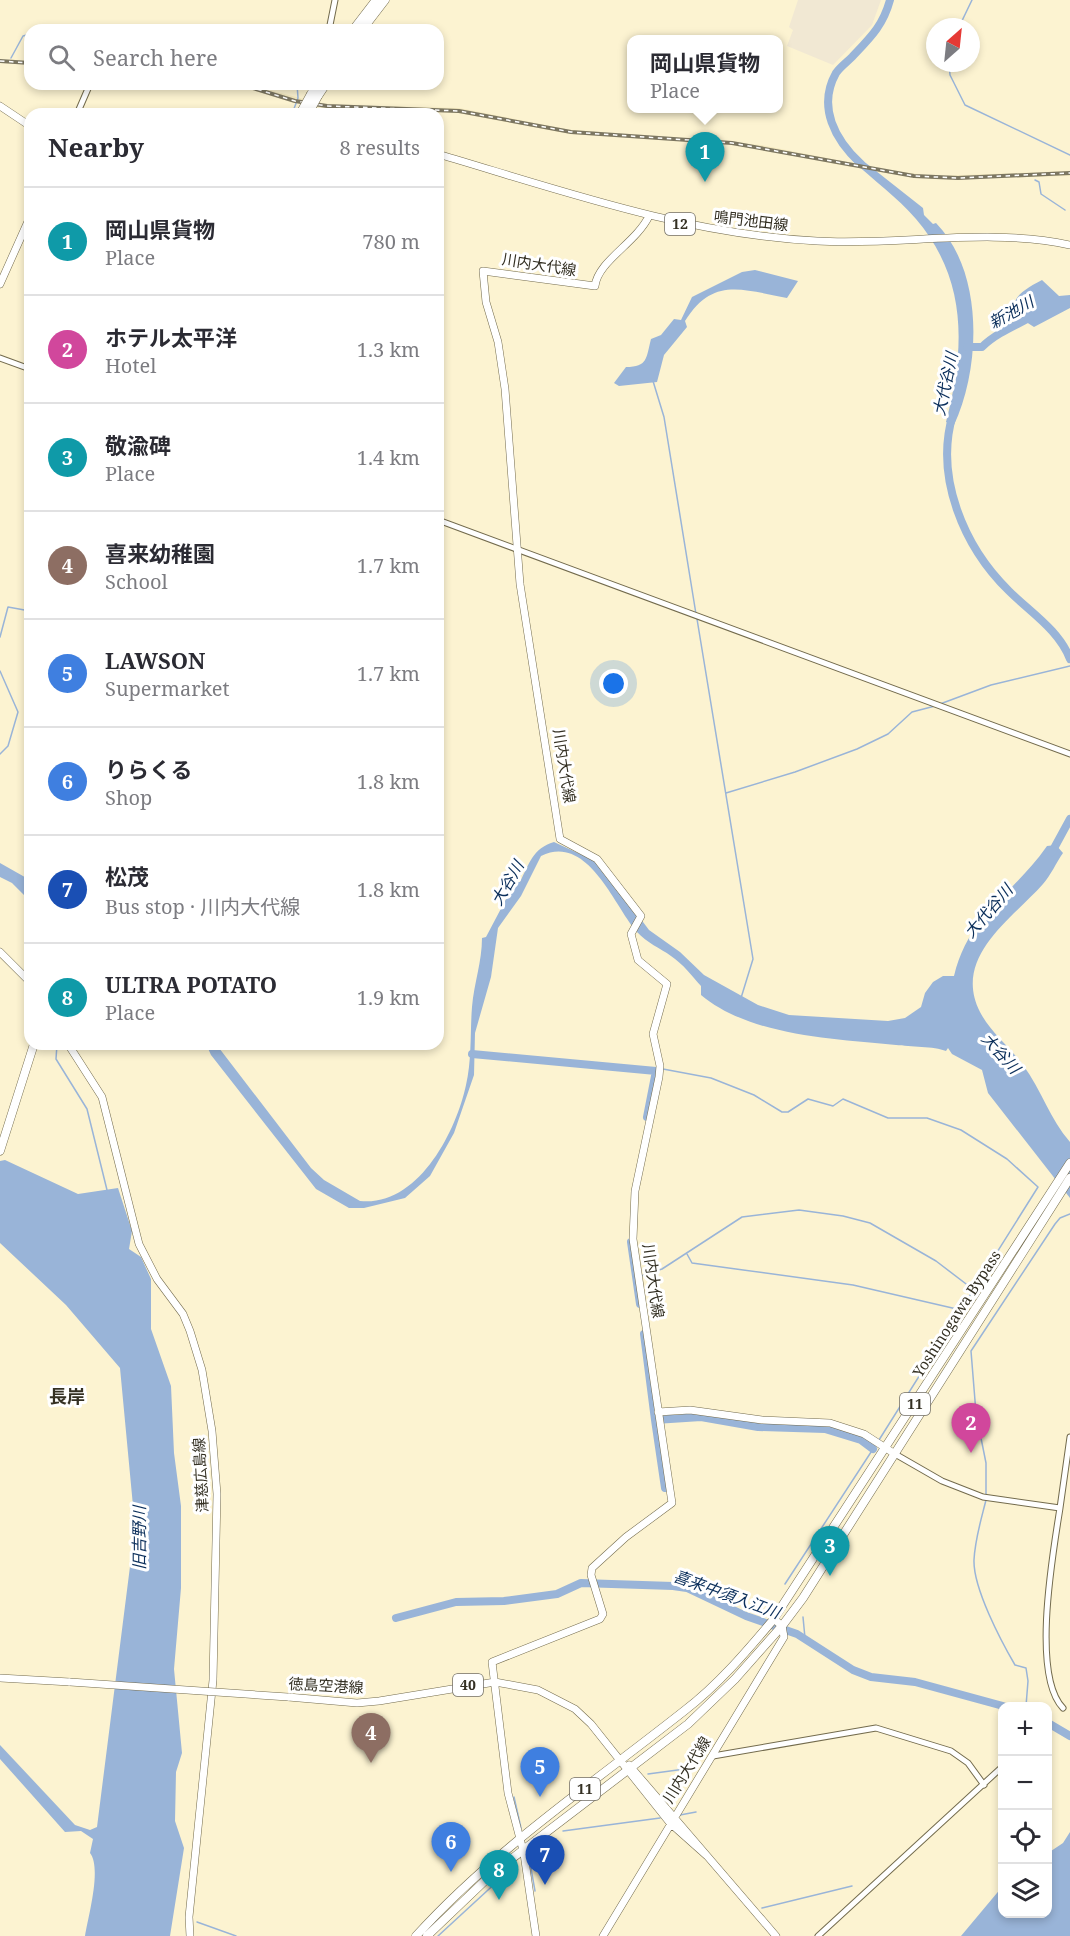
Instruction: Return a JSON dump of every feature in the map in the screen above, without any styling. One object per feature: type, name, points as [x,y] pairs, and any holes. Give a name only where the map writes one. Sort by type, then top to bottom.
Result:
[{"type":"highway","points":[[358,24],[376,0]]},
{"type":"highway","points":[[367,24],[386,0]]},
{"type":"highway","points":[[311,108],[316,90]]},
{"type":"highway","points":[[305,108],[320,90]]},
{"type":"highway","points":[[0,1151],[32,1050]]},
{"type":"highway","name":"Yoshinogawa Bypass","points":[[416,1936],[458,1892],[520,1839],[683,1713],[754,1643],[779,1624],[884,1447],[1070,1163]]},
{"type":"highway","name":"Yoshinogawa Bypass","points":[[427,1936],[493,1873],[688,1724],[762,1649],[895,1454],[1070,1178]]},
{"type":"main road","points":[[1,107],[24,122]]},
{"type":"main road","name":"鳴門池田線","points":[[444,156],[649,216],[740,234],[818,242],[1023,239],[1070,245]]},
{"type":"main road","name":"川内大代線","points":[[536,1936],[523,1850],[508,1793],[492,1662],[600,1619],[603,1614],[592,1568],[604,1555],[672,1503],[633,1239],[635,1191],[659,1077],[660,1066],[653,1034],[667,984],[638,960],[632,930],[640,918],[597,859],[560,839],[520,584],[505,389],[498,342],[486,302],[483,271],[595,286],[603,267],[633,240],[649,216]]},
{"type":"main road","points":[[0,284],[24,230]]},
{"type":"main road","points":[[0,952],[24,976]]},
{"type":"main road","name":"津慈広島線","points":[[72,1050],[102,1097],[139,1244],[190,1331],[202,1370],[212,1431],[218,1494],[213,1680],[189,1917],[190,1936]]},
{"type":"main road","points":[[658,1412],[690,1410],[762,1420],[830,1423],[847,1427],[895,1454]]},
{"type":"main road","name":"川内大代線","points":[[603,1936],[672,1819],[713,1756],[779,1624]]},
{"type":"main road","name":"徳島空港線","points":[[0,1678],[357,1702],[379,1701],[495,1682],[514,1684],[555,1697],[575,1709],[591,1724],[777,1936]]},
{"type":"street","points":[[329,24],[335,0]]},
{"type":"street","points":[[80,108],[87,90]]},
{"type":"street","points":[[0,358],[24,367]]},
{"type":"street","points":[[444,522],[1070,754]]},
{"type":"street","points":[[1063,1708],[1050,1686],[1047,1625],[1070,1437]]},
{"type":"street","points":[[895,1454],[942,1481],[985,1497],[1060,1508]]},
{"type":"street","points":[[713,1756],[760,1750],[873,1728],[951,1751],[968,1763],[984,1785]]},
{"type":"street","points":[[818,1936],[998,1771]]},
{"type":"shaded area","points":[[798,0],[881,0],[872,25],[833,65],[787,46],[793,30],[789,27]]},
{"type":"shaded area","points":[[252,90],[269,90],[328,105],[459,108],[571,130],[761,145],[852,163],[851,167],[732,144],[571,134],[458,113],[444,112],[444,108],[326,108],[294,103]]},
{"type":"shaded area","points":[[878,169],[934,176],[1070,171],[1070,176],[933,179],[878,172]]},
{"type":"water","points":[[857,156],[923,208],[924,215],[933,224],[936,223],[952,243],[963,267],[970,293],[973,349],[963,402],[954,425],[946,422],[957,368],[958,316],[945,266],[933,242],[916,219],[852,160]]},
{"type":"water","points":[[755,270],[798,281],[787,298],[743,290],[718,292],[707,297],[685,321],[687,327],[664,355],[657,382],[619,386],[614,383],[626,367],[633,367],[645,360],[651,339],[661,335],[674,319],[681,320],[692,297],[742,272]]},
{"type":"water","points":[[1042,280],[1059,296],[1070,295],[1070,308],[1034,327],[1017,314],[1015,302],[1024,291]]},
{"type":"water","name":"大谷川","points":[[554,842],[601,866],[649,930],[680,952],[704,975],[758,1005],[789,1015],[888,1021],[905,1018],[921,1007],[925,993],[933,982],[943,976],[954,976],[970,936],[981,921],[1047,846],[1056,845],[1063,853],[1049,877],[1002,925],[979,957],[974,974],[973,992],[984,1020],[1023,1065],[1070,1142],[1070,1198],[988,1093],[982,1070],[952,1054],[948,1048],[946,1051],[929,1047],[794,1033],[743,1019],[721,1009],[701,995],[701,986],[687,970],[637,932],[609,890],[586,863],[573,855],[558,852],[541,856],[521,896],[498,928],[491,977],[475,1033],[474,1075],[454,1133],[430,1176],[405,1198],[364,1208],[349,1208],[316,1189],[209,1050],[221,1050],[311,1168],[324,1180],[360,1201],[381,1200],[400,1192],[431,1163],[443,1144],[461,1104],[469,1065],[472,1007],[482,938],[486,937],[515,882],[520,882],[536,853]]},
{"type":"water","points":[[0,863],[24,877],[24,895],[12,883],[0,877]]},
{"type":"water","name":"旧吉野川","points":[[5,1160],[78,1194],[118,1188],[132,1231],[129,1249],[141,1257],[151,1279],[151,1329],[171,1386],[174,1453],[181,1506],[181,1588],[174,1669],[182,1753],[176,1772],[175,1821],[184,1848],[170,1936],[85,1936],[95,1870],[90,1853],[93,1839],[81,1831],[65,1832],[0,1759],[0,1745],[75,1825],[90,1830],[97,1827],[135,1527],[120,1368],[66,1305],[0,1243],[0,1161]]},
{"type":"water","points":[[1070,1832],[1070,1936],[961,1936],[998,1892],[998,1918],[1052,1918],[1052,1850],[1063,1843]]},
{"type":"waterway","name":"大代谷川","points":[[861,164],[837,134],[832,122],[828,98],[836,73],[875,31],[884,17],[890,0]]},
{"type":"waterway","points":[[963,18],[972,0]]},
{"type":"waterway","points":[[11,58],[24,36]]},
{"type":"waterway","points":[[950,72],[965,105],[1070,155]]},
{"type":"waterway","points":[[294,108],[298,98],[297,90]]},
{"type":"waterway","points":[[1035,180],[1039,182],[1041,194],[1065,210]]},
{"type":"waterway","name":"新池川","points":[[967,347],[982,347],[999,334],[1031,317]]},
{"type":"waterway","points":[[653,381],[664,417],[696,614]]},
{"type":"waterway","name":"大代谷川","points":[[953,414],[948,438],[947,462],[957,510],[966,532],[993,573],[1051,630],[1070,659]]},
{"type":"waterway","points":[[0,637],[8,607],[24,610]]},
{"type":"waterway","points":[[697,619],[753,959],[741,998]]},
{"type":"waterway","points":[[940,704],[991,685],[1070,666]]},
{"type":"waterway","points":[[0,671],[18,712],[8,746],[0,754]]},
{"type":"waterway","points":[[726,793],[795,772],[857,749],[888,734],[912,712],[935,706]]},
{"type":"waterway","name":"大代谷川","points":[[1052,852],[1070,819]]},
{"type":"waterway","points":[[57,1050],[56,1059],[87,1109],[107,1190]]},
{"type":"waterway","points":[[472,1054],[656,1071],[647,1117]]},
{"type":"waterway","points":[[663,1069],[711,1078],[754,1095],[782,1112],[788,1112],[808,1099],[833,1106],[843,1099],[888,1118],[927,1118],[961,1130],[1007,1159],[1038,1187],[879,1440]]},
{"type":"waterway","points":[[641,1276],[662,1269],[742,1217],[799,1210],[843,1216],[870,1223],[936,1261],[974,1290]]},
{"type":"waterway","points":[[986,1496],[986,1463],[976,1413],[971,1351],[1055,1224],[1060,1218],[1070,1214]]},
{"type":"waterway","points":[[631,1242],[640,1304]]},
{"type":"waterway","points":[[687,1254],[692,1263],[853,1285],[961,1310]]},
{"type":"waterway","points":[[644,1334],[655,1420],[701,1417],[758,1427],[825,1429],[861,1440],[873,1449]]},
{"type":"waterway","points":[[655,1420],[665,1488]]},
{"type":"waterway","points":[[785,1584],[875,1446]]},
{"type":"waterway","points":[[986,1500],[978,1530],[974,1560],[975,1572],[989,1614],[1015,1665],[1026,1668],[1028,1681],[1026,1702]]},
{"type":"waterway","name":"喜来中須入江川","points":[[396,1618],[456,1602],[504,1601],[557,1594],[581,1583],[687,1588],[746,1616],[797,1634],[853,1670],[871,1677],[915,1682],[998,1705]]},
{"type":"waterway","points":[[803,1617],[805,1638]]},
{"type":"waterway","name":"喜来中須入江川","points":[[1052,1725],[1070,1736]]},
{"type":"waterway","points":[[648,1774],[685,1769]]},
{"type":"waterway","points":[[514,1797],[521,1828]]},
{"type":"waterway","points":[[680,1815],[696,1812]]},
{"type":"waterway","points":[[563,1831],[660,1818]]},
{"type":"waterway","points":[[530,1863],[535,1891]]},
{"type":"waterway","points":[[438,1936],[512,1868]]},
{"type":"waterway","points":[[762,1908],[852,1886]]},
{"type":"waterway","points":[[197,1922],[236,1936]]},
{"type":"railway","points":[[0,61],[24,63]]},
{"type":"railway","points":[[259,90],[295,101],[327,106],[380,108]]},
{"type":"railway","points":[[444,110],[459,111],[571,132],[732,143],[914,176],[958,178],[1070,173]]},
{"type":"place","name":"岡山県貨物","points":[[705,182]]},
{"type":"place","name":"ホテル太平洋","points":[[971,1453]]},
{"type":"place","name":"敬渝碑","points":[[830,1576]]},
{"type":"place","name":"喜来幼稚園","points":[[371,1763]]},
{"type":"place","name":"LAWSON","points":[[540,1797]]},
{"type":"place","name":"りらくる","points":[[451,1872]]},
{"type":"place","name":"松茂","points":[[545,1885]]},
{"type":"place","name":"ULTRA POTATO","points":[[499,1900]]},
{"type":"district","name":"長岸","points":[[67,1397]]}]
